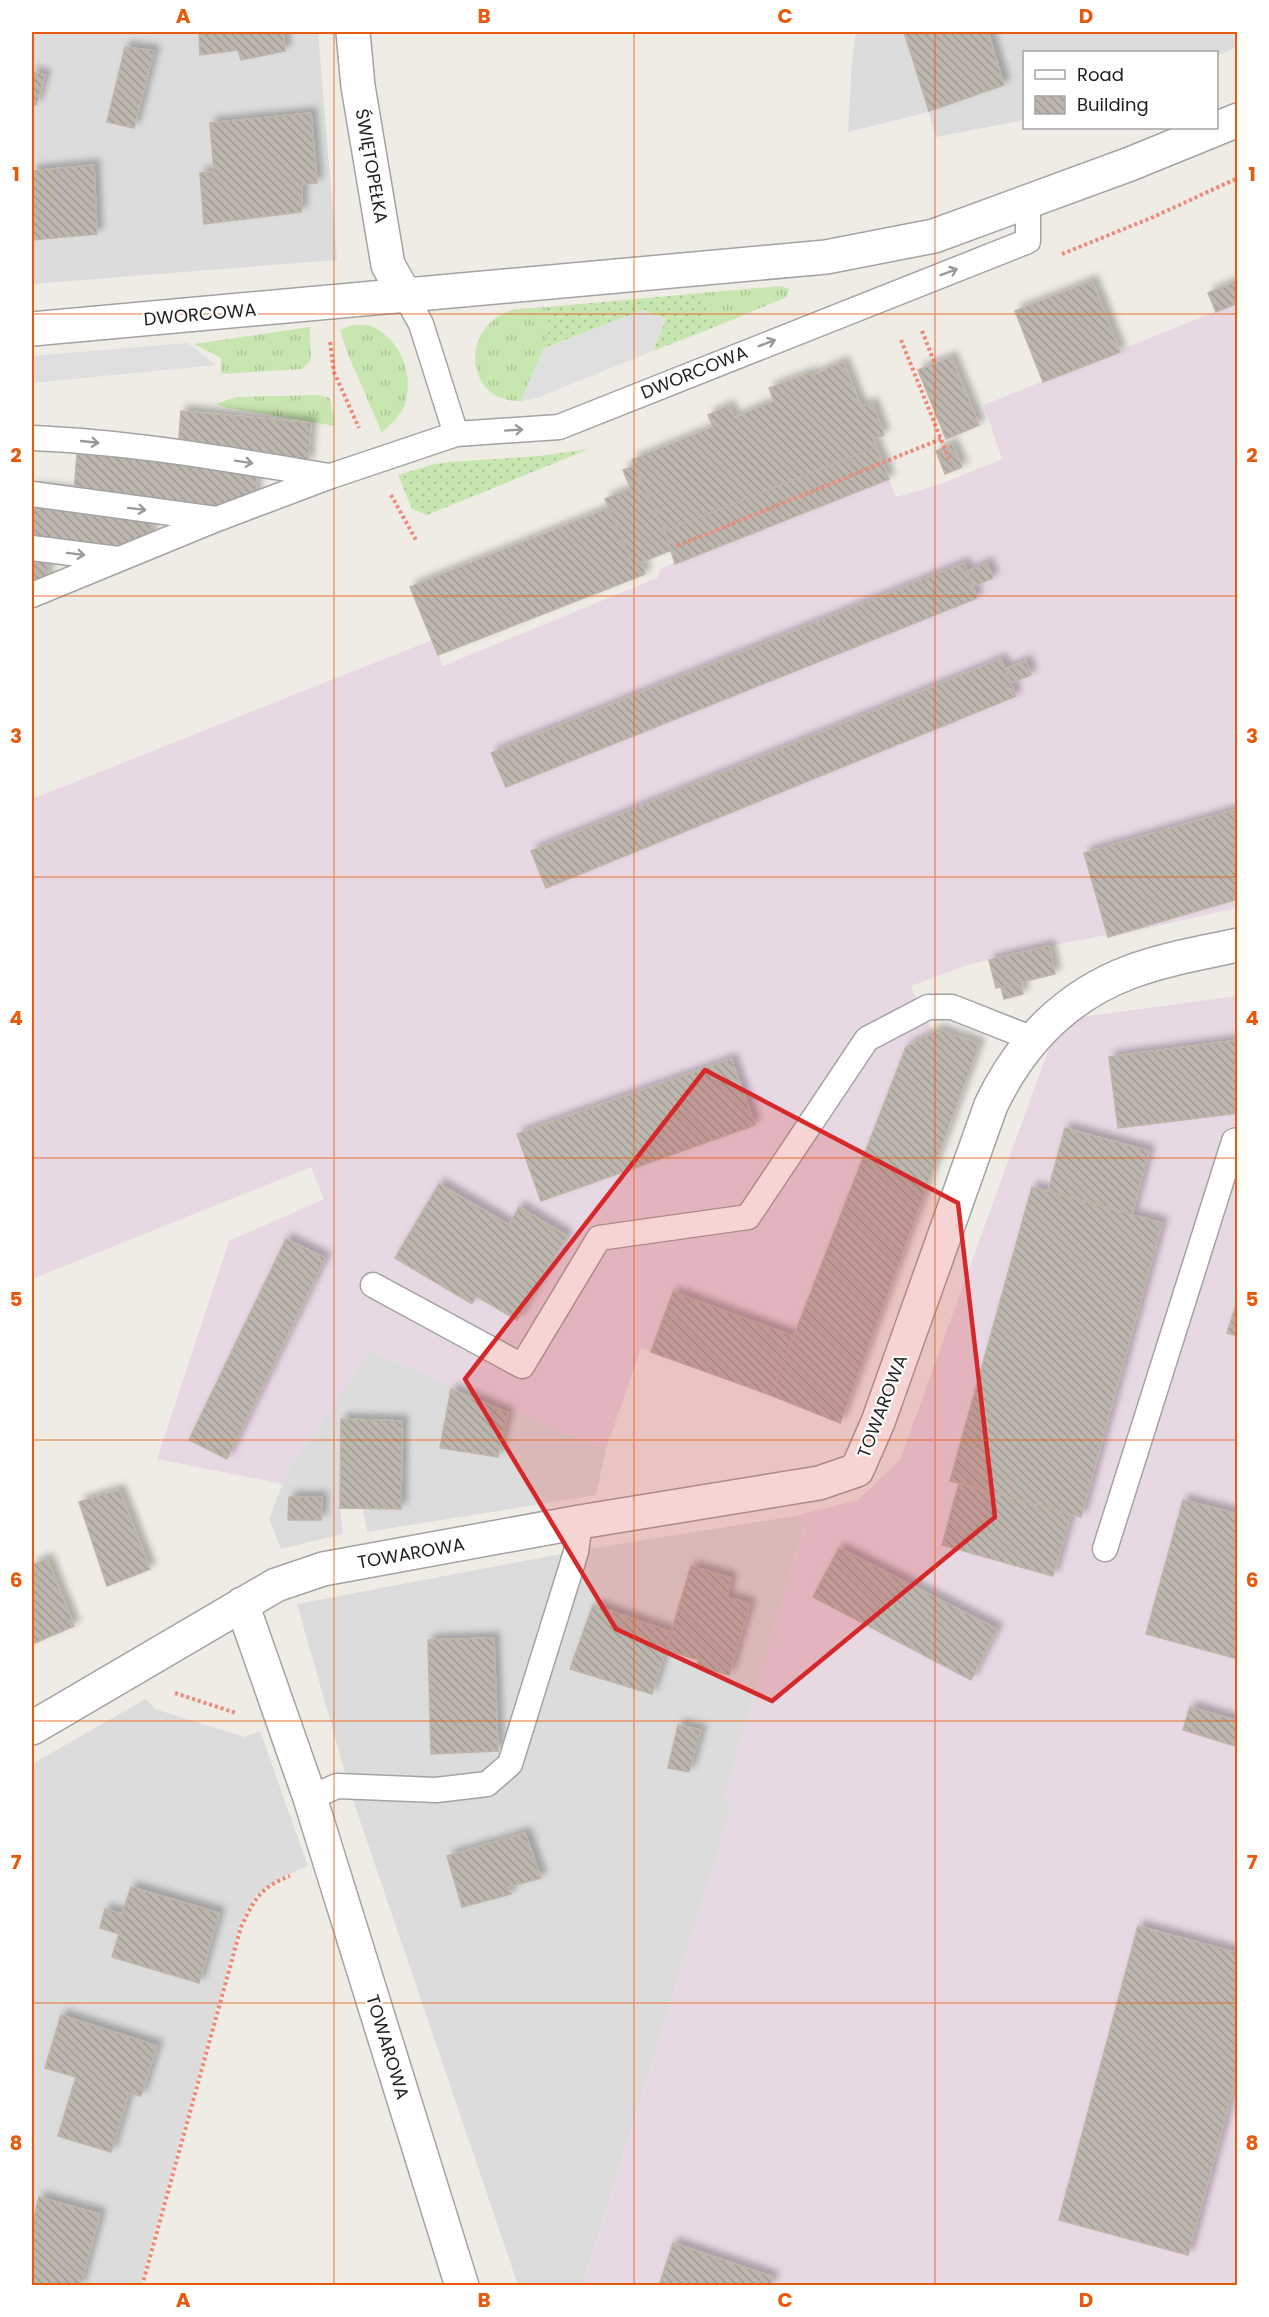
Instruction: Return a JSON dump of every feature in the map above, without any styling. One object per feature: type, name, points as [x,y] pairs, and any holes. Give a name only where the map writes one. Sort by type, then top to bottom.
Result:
[{"type":"street","name":"ŚWIĘTOPEŁKA","points":[[353,32],[358,86],[388,265],[405,295]]},
{"type":"street","name":"DWORCOWA","points":[[1218,128],[1238,120]]},
{"type":"street","name":"DWORCOWA","points":[[32,329],[826,257],[934,236],[1130,164],[1216,129]]},
{"type":"street","name":"TOWAROWA","points":[[32,1728],[276,1585],[323,1569],[580,1522],[819,1484],[857,1470],[878,1422],[991,1105],[1010,1070],[1033,1039],[1069,1005],[1113,979],[1132,971],[1238,945]]},
{"type":"street","name":"TOWAROWA","points":[[242,1604],[310,1798],[462,2286]]},
{"type":"lane","name":"DWORCOWA","points":[[456,434],[559,427],[1028,241],[1028,202]]},
{"type":"lane","points":[[32,595],[217,519],[331,476],[456,434],[421,324],[405,295]]},
{"type":"lane","points":[[32,438],[186,453],[331,476]]},
{"type":"lane","points":[[32,494],[217,519]]},
{"type":"lane","points":[[32,548],[121,559]]},
{"type":"lane","points":[[373,1285],[522,1366],[599,1238],[748,1217],[867,1039],[921,1010],[942,1005],[1033,1039]]},
{"type":"lane","points":[[1105,1550],[1234,1141],[1238,1140]]},
{"type":"lane","points":[[310,1798],[337,1785],[436,1790],[487,1784],[510,1764],[576,1552],[580,1522]]},
{"type":"path","points":[[1064,254],[1152,218],[1238,178]]},
{"type":"path","points":[[922,331],[935,364]]},
{"type":"path","points":[[329,333],[334,372],[359,430]]},
{"type":"path","points":[[901,340],[949,459]]},
{"type":"path","points":[[677,546],[941,439]]},
{"type":"path","points":[[390,491],[417,540]]},
{"type":"path","points":[[142,2286],[241,1927],[256,1897],[281,1879],[330,1861]]},
{"type":"highlighted area","points":[[705,1070],[958,1203],[995,1517],[772,1701],[616,1629],[465,1379]]},
{"type":"shaded area","points":[[32,32],[318,32],[337,260],[32,284]]},
{"type":"shaded area","points":[[856,32],[1237,32],[1237,47],[1218,56],[1218,51],[1023,51],[1023,120],[936,137],[929,112],[848,132]]},
{"type":"shaded area","points":[[1237,303],[1237,908],[1108,937],[1107,935],[1048,946],[967,965],[911,986],[933,1033],[938,1030],[979,1044],[840,1423],[641,1348],[606,1449],[369,1351],[288,1470],[283,1484],[157,1459],[229,1241],[324,1199],[311,1167],[32,1279],[32,799],[432,640],[443,666],[657,578],[661,568],[888,477],[896,497],[938,485],[1002,459],[984,405]]},
{"type":"shaded area","points":[[643,310],[666,319],[653,351],[537,398],[521,401],[543,349]]},
{"type":"shaded area","points":[[188,343],[216,365],[32,383],[32,356]]},
{"type":"shaded area","points":[[1237,996],[1237,2285],[583,2286],[732,1807],[724,1799],[805,1526],[794,1516],[858,1500],[900,1460],[1054,1034],[1081,1017]]},
{"type":"shaded area","points":[[369,1351],[606,1449],[596,1495],[367,1532],[363,1509],[340,1508],[343,1534],[281,1549],[269,1519],[288,1470]]},
{"type":"shaded area","points":[[794,1516],[805,1525],[724,1799],[732,1807],[583,2285],[518,2285],[352,1797],[297,1604],[576,1551]]},
{"type":"shaded area","points":[[146,1699],[155,1709],[244,1737],[260,1731],[308,1866],[280,1878],[256,1894],[240,1924],[140,2285],[32,2285],[32,1764]]},
{"type":"green space","points":[[781,286],[789,289],[787,297],[715,327],[701,293]]},
{"type":"green space","points":[[701,293],[715,327],[653,351],[666,319],[643,310],[547,347],[548,307]]},
{"type":"green space","points":[[548,307],[547,347],[543,349],[521,401],[503,399],[489,391],[480,379],[476,365],[476,349],[481,335],[492,322],[511,310]]},
{"type":"green space","points":[[353,325],[369,325],[381,331],[396,347],[405,367],[408,389],[405,405],[397,418],[382,433],[347,352],[340,330]]},
{"type":"green space","points":[[310,327],[311,360],[302,369],[221,374],[221,358],[194,344]]},
{"type":"green space","points":[[317,395],[330,398],[335,426],[216,404],[236,397]]},
{"type":"green space","points":[[589,449],[427,515],[412,509],[398,475],[434,464],[539,456]]},
{"type":"building","points":[[199,32],[283,32],[285,51],[241,60],[238,50],[200,55]]},
{"type":"building","points":[[904,32],[988,32],[1004,85],[929,111]]},
{"type":"building","points":[[125,47],[154,51],[134,128],[107,122]]},
{"type":"building","points":[[32,72],[45,75],[36,105],[32,104]]},
{"type":"building","points":[[311,113],[317,183],[302,184],[301,212],[204,224],[200,173],[214,172],[210,123]]},
{"type":"building","points":[[94,165],[97,234],[32,240],[32,171]]},
{"type":"building","points":[[1092,281],[1120,352],[1043,382],[1015,311]]},
{"type":"building","points":[[1235,282],[1238,288],[1238,303],[1216,312],[1208,293]]},
{"type":"building","points":[[951,357],[979,425],[946,439],[918,370]]},
{"type":"building","points":[[843,362],[861,407],[872,403],[884,435],[873,439],[876,447],[665,531],[632,460],[713,427],[708,415],[729,406],[734,418],[774,401],[769,388],[810,373],[811,376]]},
{"type":"building","points":[[181,411],[311,423],[308,463],[258,459],[254,509],[154,500],[149,550],[50,540],[46,590],[32,589],[32,488],[74,492],[78,442],[178,451]]},
{"type":"building","points":[[952,444],[962,467],[945,474],[936,451]]},
{"type":"building","points":[[876,447],[889,479],[675,564],[665,531]]},
{"type":"building","points":[[634,466],[665,531],[671,550],[633,566],[605,499],[631,489],[623,470]]},
{"type":"building","points":[[609,508],[633,566],[641,562],[645,574],[438,655],[410,587]]},
{"type":"building","points":[[964,563],[977,598],[506,787],[491,753]]},
{"type":"building","points":[[987,563],[993,578],[973,586],[968,571]]},
{"type":"building","points":[[1001,659],[1016,696],[546,888],[531,851]]},
{"type":"building","points":[[1026,661],[1031,675],[1010,683],[1005,669]]},
{"type":"building","points":[[1238,809],[1238,899],[1108,937],[1084,853]]},
{"type":"building","points":[[1049,946],[1055,974],[996,988],[989,960]]},
{"type":"building","points":[[1021,982],[1023,994],[1004,999],[1001,987]]},
{"type":"building","points":[[938,1030],[979,1044],[840,1423],[771,1395],[906,1047]]},
{"type":"building","points":[[1238,1040],[1238,1113],[1118,1128],[1109,1057]]},
{"type":"building","points":[[731,1059],[755,1125],[541,1201],[517,1134]]},
{"type":"building","points":[[1065,1128],[1149,1151],[1132,1214],[1048,1191]]},
{"type":"building","points":[[439,1184],[509,1225],[519,1207],[567,1236],[517,1320],[476,1296],[472,1304],[395,1258]]},
{"type":"building","points":[[1032,1187],[1162,1223],[1081,1517],[950,1481]]},
{"type":"building","points":[[286,1239],[325,1258],[227,1459],[189,1440]]},
{"type":"building","points":[[673,1292],[793,1336],[771,1395],[651,1352]]},
{"type":"building","points":[[1238,1299],[1238,1336],[1227,1333]]},
{"type":"building","points":[[451,1389],[508,1413],[498,1457],[440,1448]]},
{"type":"building","points":[[341,1419],[402,1421],[401,1509],[340,1508]]},
{"type":"building","points":[[959,1483],[1071,1514],[1053,1576],[942,1545]]},
{"type":"building","points":[[119,1490],[150,1569],[107,1586],[79,1502]]},
{"type":"building","points":[[289,1497],[322,1497],[321,1520],[288,1520]]},
{"type":"building","points":[[1183,1500],[1238,1514],[1238,1659],[1146,1634]]},
{"type":"building","points":[[839,1548],[997,1629],[971,1680],[813,1597]]},
{"type":"building","points":[[47,1559],[74,1626],[32,1644],[32,1565]]},
{"type":"building","points":[[691,1566],[731,1578],[727,1597],[750,1604],[729,1675],[696,1666],[699,1660],[666,1650]]},
{"type":"building","points":[[593,1605],[671,1632],[652,1694],[570,1669]]},
{"type":"building","points":[[494,1638],[498,1751],[431,1754],[428,1640]]},
{"type":"building","points":[[1190,1707],[1238,1721],[1238,1747],[1183,1730]]},
{"type":"building","points":[[678,1725],[701,1730],[689,1772],[668,1768]]},
{"type":"building","points":[[525,1833],[541,1878],[508,1887],[511,1894],[462,1907],[447,1856]]},
{"type":"building","points":[[131,1887],[219,1913],[199,1983],[112,1957],[119,1934],[100,1928],[105,1909],[122,1914]]},
{"type":"building","points":[[1138,1926],[1238,1953],[1238,2070],[1188,2255],[1059,2220]]},
{"type":"building","points":[[61,2015],[157,2046],[141,2096],[129,2093],[111,2152],[58,2136],[76,2077],[45,2068]]},
{"type":"building","points":[[39,2197],[100,2214],[80,2286],[32,2286],[32,2225]]},
{"type":"building","points":[[673,2243],[773,2277],[770,2286],[659,2286]]}]
